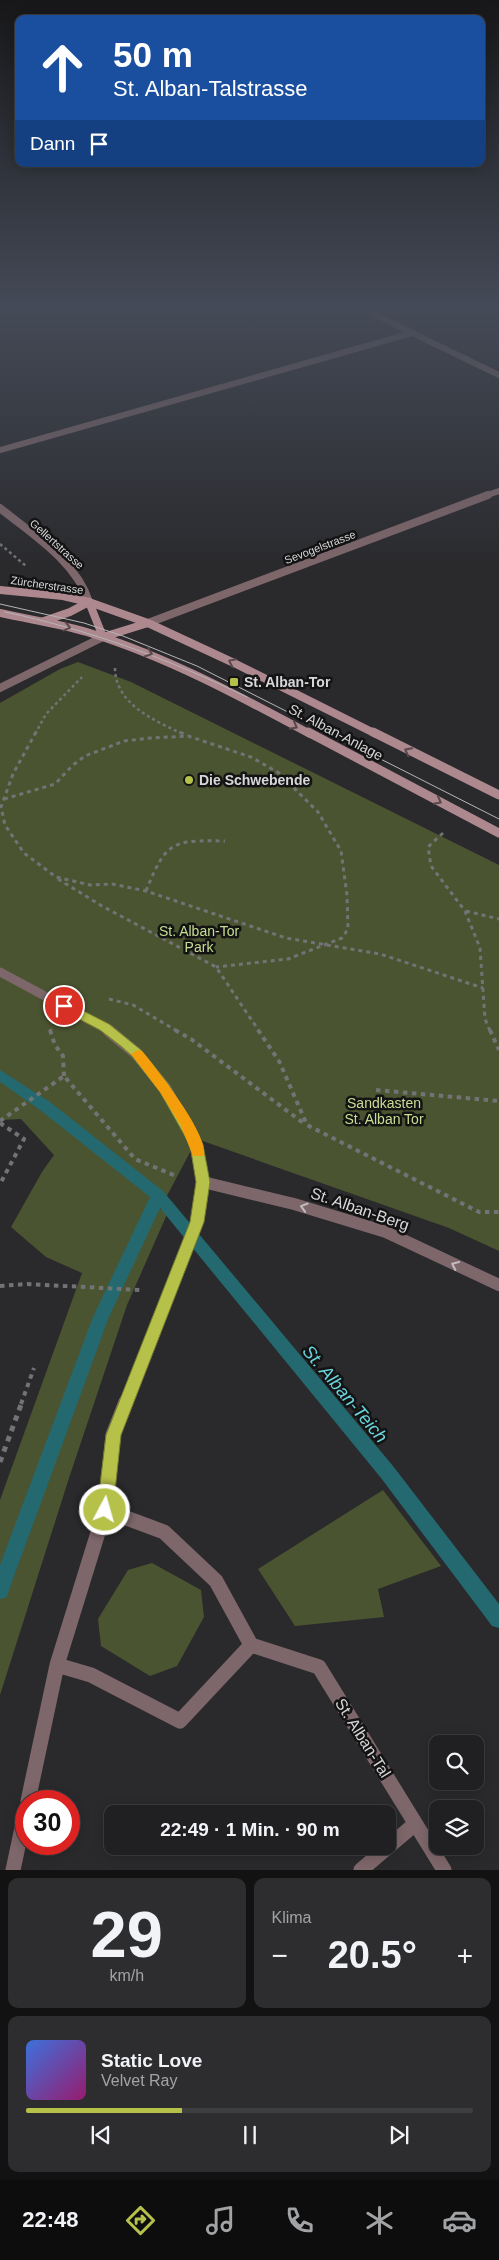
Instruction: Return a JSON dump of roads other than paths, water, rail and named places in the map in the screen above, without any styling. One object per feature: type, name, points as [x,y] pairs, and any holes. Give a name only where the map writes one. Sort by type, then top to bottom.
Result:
[{"type":"main road","name":"Zürcherstrasse","points":[[0,590],[45,594],[89,602],[148,623]]},
{"type":"main road","points":[[40,622],[70,612],[89,602],[103,637]]},
{"type":"main road","points":[[1,613],[103,637],[148,623]]},
{"type":"main road","name":"St. Alban-Anlage","points":[[148,623],[234,663],[499,795]]},
{"type":"main road","name":"St. Alban-Anlage","points":[[103,637],[155,656],[206,679],[499,833]]},
{"type":"street","points":[[0,450],[195,394]]},
{"type":"street","name":"Sevogelstrasse","points":[[148,623],[499,491]]},
{"type":"street","name":"Gellertstrasse","points":[[0,508],[78,576],[88,594],[89,602]]},
{"type":"street","points":[[0,688],[103,637]]},
{"type":"street","points":[[0,972],[105,1027],[136,1053],[165,1088],[197,1145],[203,1182],[197,1222],[113,1435],[105,1510],[57,1665],[30,1790]]},
{"type":"street","name":"St. Alban-Berg","points":[[203,1182],[294,1204],[386,1232],[499,1286]]},
{"type":"street","points":[[57,1665],[92,1675],[180,1720],[251,1645],[216,1581],[164,1532],[105,1510]]},
{"type":"street","name":"St. Alban-Tal","points":[[251,1645],[319,1667],[444,1870]]},
{"type":"street","points":[[361,1870],[415,1824]]},
{"type":"street","points":[[13,1870],[16,1855]]},
{"type":"waterway","name":"St. Alban-Teich","points":[[0,1075],[45,1106],[158,1195]]},
{"type":"waterway","name":"St. Alban-Teich","points":[[0,1590],[101,1317],[158,1195]]},
{"type":"waterway","name":"St. Alban-Teich","points":[[158,1195],[387,1472],[499,1619]]},
{"type":"tram line","points":[[0,604],[84,623],[123,636],[197,666],[499,819]]},
{"type":"tram line","points":[[5,612],[37,619],[129,647],[188,670],[247,697]]},
{"type":"place","name":"St. Alban-Tor","points":[[234,682]]},
{"type":"place","name":"Die Schwebende","points":[[189,780]]},
{"type":"park label","name":"St. Alban-Tor Park","points":[[199,940]]},
{"type":"park label","name":"Sandkasten St. Alban Tor","points":[[384,1112]]}]
